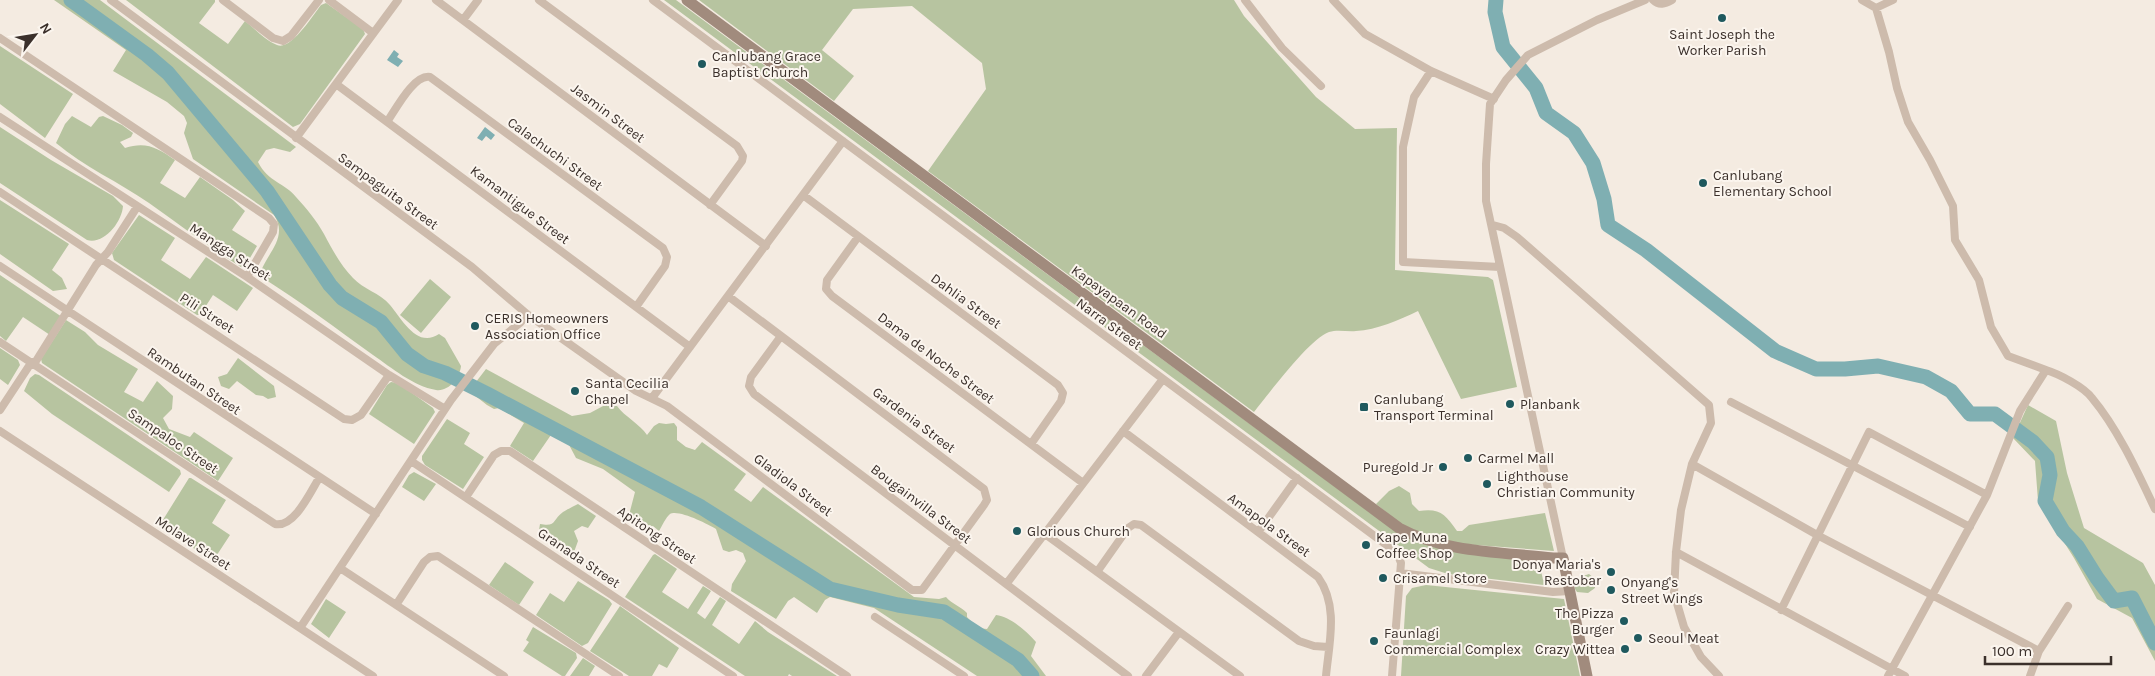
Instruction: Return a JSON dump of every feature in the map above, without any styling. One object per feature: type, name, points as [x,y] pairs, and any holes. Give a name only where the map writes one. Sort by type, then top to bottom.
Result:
[{"type":"street","name":"Sampaguita Street","points":[[111,0],[472,267],[527,314],[636,391],[652,398]]},
{"type":"street","points":[[223,0],[273,38],[283,40],[291,36],[319,0]]},
{"type":"street","points":[[329,0],[373,33]]},
{"type":"street","points":[[296,138],[398,0]]},
{"type":"street","name":"Jasmin Street","points":[[436,0],[766,246]]},
{"type":"street","points":[[463,20],[478,0]]},
{"type":"street","points":[[539,0],[737,146],[742,156],[742,162],[710,204]]},
{"type":"street","name":"Narra Street","points":[[654,0],[1392,549],[1400,559],[1400,573]]},
{"type":"street","name":"Kapayapaan Road","points":[[687,0],[1399,528],[1416,536],[1447,546],[1563,558]]},
{"type":"street","points":[[1245,0],[1282,48],[1321,86]]},
{"type":"street","points":[[1333,0],[1365,34],[1431,71],[1494,99]]},
{"type":"street","points":[[1587,676],[1500,267],[1493,225],[1486,201],[1486,164],[1490,104],[1506,80],[1528,55],[1597,20],[1645,0]]},
{"type":"street","points":[[1653,0],[1656,4],[1665,4],[1672,0]]},
{"type":"street","points":[[1862,0],[1876,8],[1908,122],[1953,206],[1955,240],[1979,280],[1991,327],[2008,356],[2058,374],[2092,397],[2127,452],[2155,509]]},
{"type":"street","points":[[1876,8],[1894,0]]},
{"type":"street","points":[[0,38],[269,218],[274,224],[273,232],[247,277]]},
{"type":"street","points":[[1431,71],[1414,96],[1403,147],[1403,262],[1500,267]]},
{"type":"street","name":"Calachuchi Street","points":[[387,122],[415,82],[422,77],[430,77],[655,243],[666,252],[667,261],[636,307]]},
{"type":"street","name":"Kamantigue Street","points":[[336,84],[690,347]]},
{"type":"street","name":"Mangga Street","points":[[0,117],[247,277],[389,375],[445,409]]},
{"type":"street","points":[[652,398],[843,141]]},
{"type":"street","name":"Pili Street","points":[[0,192],[344,419],[352,420],[361,415],[389,375]]},
{"type":"street","name":"Dahlia Street","points":[[803,195],[1061,388],[1063,393],[1061,401],[1031,444]]},
{"type":"street","points":[[0,410],[31,363],[36,361],[67,311],[138,207]]},
{"type":"street","points":[[1493,225],[1504,228],[1517,237],[1685,386],[1709,405],[1711,423],[1692,464],[1681,510],[1674,593],[1684,626],[1701,657],[1719,676]]},
{"type":"street","name":"Dama de Noche Street","points":[[858,237],[827,280],[826,288],[832,296],[1084,483]]},
{"type":"street","name":"Rambutan Street","points":[[0,266],[376,514]]},
{"type":"street","name":"Gardenia Street","points":[[728,296],[984,489],[987,500],[984,505],[924,588],[919,591]]},
{"type":"street","points":[[300,628],[451,400],[494,344],[520,323],[527,314]]},
{"type":"street","name":"Bougainvilla Street","points":[[781,336],[751,377],[749,386],[754,394],[1007,583],[1123,675]]},
{"type":"street","name":"Sampaloc Street","points":[[0,342],[275,524],[283,525],[291,521],[319,478]]},
{"type":"street","points":[[1890,673],[1931,595],[1988,495],[2020,411],[2046,370]]},
{"type":"street","points":[[1007,583],[1163,379]]},
{"type":"street","name":"Gladiola Street","points":[[652,398],[667,406],[912,590],[919,591]]},
{"type":"street","points":[[1731,402],[1970,526]]},
{"type":"street","name":"Molave Street","points":[[0,431],[373,676]]},
{"type":"street","name":"Amapola Street","points":[[1123,431],[1259,531],[1312,572],[1322,583],[1331,604],[1326,676]]},
{"type":"street","points":[[1781,610],[1869,432],[1988,495]]},
{"type":"street","name":"Apitong Street","points":[[466,497],[494,455],[501,451],[510,452],[847,676]]},
{"type":"street","name":"Granada Street","points":[[411,461],[733,676]]},
{"type":"street","points":[[1692,464],[1819,536],[2039,651]]},
{"type":"street","points":[[1259,531],[1297,478]]},
{"type":"street","points":[[1097,572],[1128,528],[1138,524],[1299,640],[1314,646],[1328,648]]},
{"type":"street","points":[[1045,534],[1240,676]]},
{"type":"street","points":[[1676,552],[1890,673],[1904,676]]},
{"type":"street","points":[[396,605],[424,562],[438,556],[619,676]]},
{"type":"street","points":[[340,568],[504,676]]},
{"type":"street","points":[[1392,676],[1400,573],[1553,592],[1570,591]]},
{"type":"street","points":[[2030,676],[2039,651],[2068,606]]},
{"type":"street","points":[[875,617],[964,676]]},
{"type":"street","points":[[1146,676],[1179,632]]},
{"type":"green space","points":[[54,0],[100,0],[296,147],[290,152],[274,148],[266,150],[258,162],[267,174],[292,192],[315,219],[341,263],[357,282],[386,301],[417,335],[431,338],[439,334],[445,338],[461,366],[453,383],[445,389],[436,390],[411,381],[263,278],[261,271],[278,237],[278,223],[274,215],[193,159],[184,133],[187,123],[184,116],[167,102],[113,71],[126,50]]},
{"type":"green space","points":[[126,0],[215,0],[199,23],[228,44],[245,21],[277,45],[289,43],[307,24],[321,5],[326,3],[363,29],[365,34],[300,124],[293,127]]},
{"type":"green space","points":[[664,0],[676,0],[1395,531],[1539,561],[1543,580],[1551,581],[1552,586],[1448,574],[1429,568]]},
{"type":"green space","points":[[699,0],[1234,0],[1244,16],[1316,97],[1355,129],[1397,128],[1395,270],[1488,277],[1493,280],[1517,387],[1461,399],[1418,311],[1380,327],[1353,331],[1332,331],[1321,336],[1301,355],[1254,412],[928,171],[986,89],[982,63],[912,6],[853,9],[822,50],[854,76],[834,101]]},
{"type":"green space","points":[[0,46],[73,94],[45,138],[0,104]]},
{"type":"green space","points":[[72,116],[91,127],[99,117],[103,116],[122,125],[133,133],[131,137],[120,142],[125,148],[139,145],[152,147],[175,160],[160,183],[185,198],[200,177],[233,200],[245,211],[232,230],[257,246],[247,263],[241,267],[149,203],[78,160],[56,143],[65,124]]},
{"type":"green space","points":[[0,127],[51,160],[113,196],[123,206],[119,219],[111,231],[100,239],[87,240],[0,183]]},
{"type":"green space","points":[[0,200],[69,244],[52,270],[62,278],[67,289],[53,291],[0,254]]},
{"type":"green space","points":[[139,215],[175,238],[161,260],[190,279],[206,257],[253,288],[237,311],[213,295],[200,315],[197,315],[114,260],[112,253]]},
{"type":"green space","points":[[0,275],[62,317],[50,335],[23,317],[6,341],[0,336]]},
{"type":"green space","points":[[430,279],[451,297],[421,333],[400,315]]},
{"type":"green space","points":[[66,320],[85,332],[98,345],[138,369],[124,392],[143,402],[157,381],[173,396],[172,409],[163,418],[169,429],[190,437],[194,432],[233,458],[218,481],[42,363],[41,359]]},
{"type":"green space","points":[[0,348],[18,360],[20,365],[8,385],[0,379]]},
{"type":"green space","points":[[238,358],[274,386],[276,397],[268,399],[256,395],[237,381],[229,389],[221,386],[218,377],[227,374]]},
{"type":"green space","points":[[486,369],[572,416],[590,413],[605,405],[617,406],[647,435],[659,423],[674,423],[677,427],[677,440],[686,447],[695,450],[702,442],[746,474],[734,490],[751,502],[763,487],[914,597],[939,599],[946,597],[967,613],[967,617],[977,628],[987,629],[996,615],[1013,622],[1036,642],[1031,656],[1046,676],[977,676],[874,608],[830,597],[825,600],[817,613],[794,597],[788,601],[776,619],[731,591],[732,584],[746,561],[743,553],[736,550],[729,552],[723,550],[716,529],[693,518],[674,513],[669,515],[659,531],[653,526],[643,528],[629,515],[635,492],[603,469],[576,458],[567,441],[553,432],[533,461],[510,446],[524,423],[499,408],[494,409],[487,405],[469,391]]},
{"type":"green space","points":[[35,374],[180,470],[181,474],[169,492],[52,414],[24,391],[30,378]]},
{"type":"green space","points":[[391,382],[398,383],[433,408],[435,412],[414,444],[369,414],[387,385]]},
{"type":"green space","points":[[2028,405],[2056,421],[2067,473],[2084,528],[2143,563],[2155,585],[2155,661],[2132,618],[2097,599],[2038,501],[2035,461],[2013,438]]},
{"type":"green space","points":[[447,419],[470,433],[464,444],[484,457],[463,489],[425,465],[422,460],[422,456]]},
{"type":"green space","points":[[414,472],[436,484],[424,501],[402,487],[409,475]]},
{"type":"green space","points":[[189,478],[226,500],[212,523],[230,535],[213,561],[163,528],[161,523]]},
{"type":"green space","points":[[1399,486],[1410,493],[1412,504],[1419,511],[1432,510],[1445,516],[1457,531],[1462,531],[1469,525],[1545,513],[1554,551],[1462,544],[1430,537],[1401,524],[1376,504],[1389,491]]},
{"type":"green space","points":[[578,504],[596,516],[588,528],[582,526],[574,531],[578,541],[574,552],[563,548],[539,530],[540,524],[552,524],[563,512]]},
{"type":"green space","points":[[655,554],[677,569],[662,592],[688,609],[703,586],[711,591],[697,613],[705,619],[720,597],[726,601],[712,625],[739,644],[755,621],[768,632],[837,676],[792,676],[789,674],[788,676],[745,676],[625,597]]},
{"type":"green space","points":[[505,562],[534,582],[519,605],[489,585]]},
{"type":"green space","points":[[1589,574],[1594,578],[1595,588],[1588,593],[1577,592],[1574,579]]},
{"type":"green space","points":[[578,581],[609,600],[612,604],[588,643],[582,646],[536,615],[550,593],[564,602]]},
{"type":"green space","points":[[1426,585],[1564,599],[1580,676],[1401,676],[1406,596],[1412,588]]},
{"type":"green space","points":[[326,599],[346,612],[329,638],[311,624]]},
{"type":"green space","points":[[620,606],[679,648],[667,668],[659,664],[652,676],[629,676],[590,651]]},
{"type":"green space","points":[[533,627],[576,653],[577,658],[565,676],[562,676],[523,651],[529,642],[526,640]]},
{"type":"green space","points":[[583,658],[595,666],[589,676],[570,676]]},
{"type":"water","points":[[394,50],[399,54],[397,57],[403,61],[398,67],[387,60]]},
{"type":"water","points":[[485,127],[495,135],[491,140],[486,136],[482,141],[477,138]]},
{"type":"waterway","points":[[71,0],[147,55],[168,73],[267,191],[330,285],[342,298],[381,322],[407,354],[424,366],[445,373],[487,394],[701,507],[830,589],[898,605],[944,612],[1018,660],[1032,676]]},
{"type":"waterway","points":[[1496,0],[1495,12],[1503,47],[1536,88],[1546,113],[1574,133],[1593,163],[1604,199],[1608,225],[1646,250],[1775,351],[1816,369],[1878,366],[1926,377],[1951,391],[1970,414],[1995,414],[2033,442],[2047,457],[2050,475],[2045,501],[2063,531],[2077,546],[2114,601],[2132,598],[2155,643]]},
{"type":"place","name":"Saint Joseph the Worker Parish","points":[[1722,18]]},
{"type":"place","name":"Canlubang Grace Baptist Church","points":[[702,64]]},
{"type":"place","name":"Canlubang Elementary School","points":[[1703,183]]},
{"type":"place","name":"CERIS Homeowners Association Office","points":[[475,326]]},
{"type":"place","name":"Santa Cecilia Chapel","points":[[575,391]]},
{"type":"place","name":"Planbank","points":[[1510,404]]},
{"type":"place","name":"Canlubang Transport Terminal","points":[[1364,407]]},
{"type":"place","name":"Carmel Mall","points":[[1468,458]]},
{"type":"place","name":"Puregold Jr","points":[[1443,467]]},
{"type":"place","name":"Lighthouse Christian Community","points":[[1487,484]]},
{"type":"place","name":"Glorious Church","points":[[1017,531]]},
{"type":"place","name":"Kape Muna Coffee Shop","points":[[1366,545]]},
{"type":"place","name":"Donya Maria's Restobar","points":[[1611,572]]},
{"type":"place","name":"Crisamel Store","points":[[1383,578]]},
{"type":"place","name":"Onyang's Street Wings","points":[[1611,590]]},
{"type":"place","name":"The Pizza Burger","points":[[1624,621]]},
{"type":"place","name":"Seoul Meat","points":[[1638,638]]},
{"type":"place","name":"Faunlagi Commercial Complex","points":[[1374,641]]},
{"type":"place","name":"Crazy Wittea","points":[[1625,649]]}]
